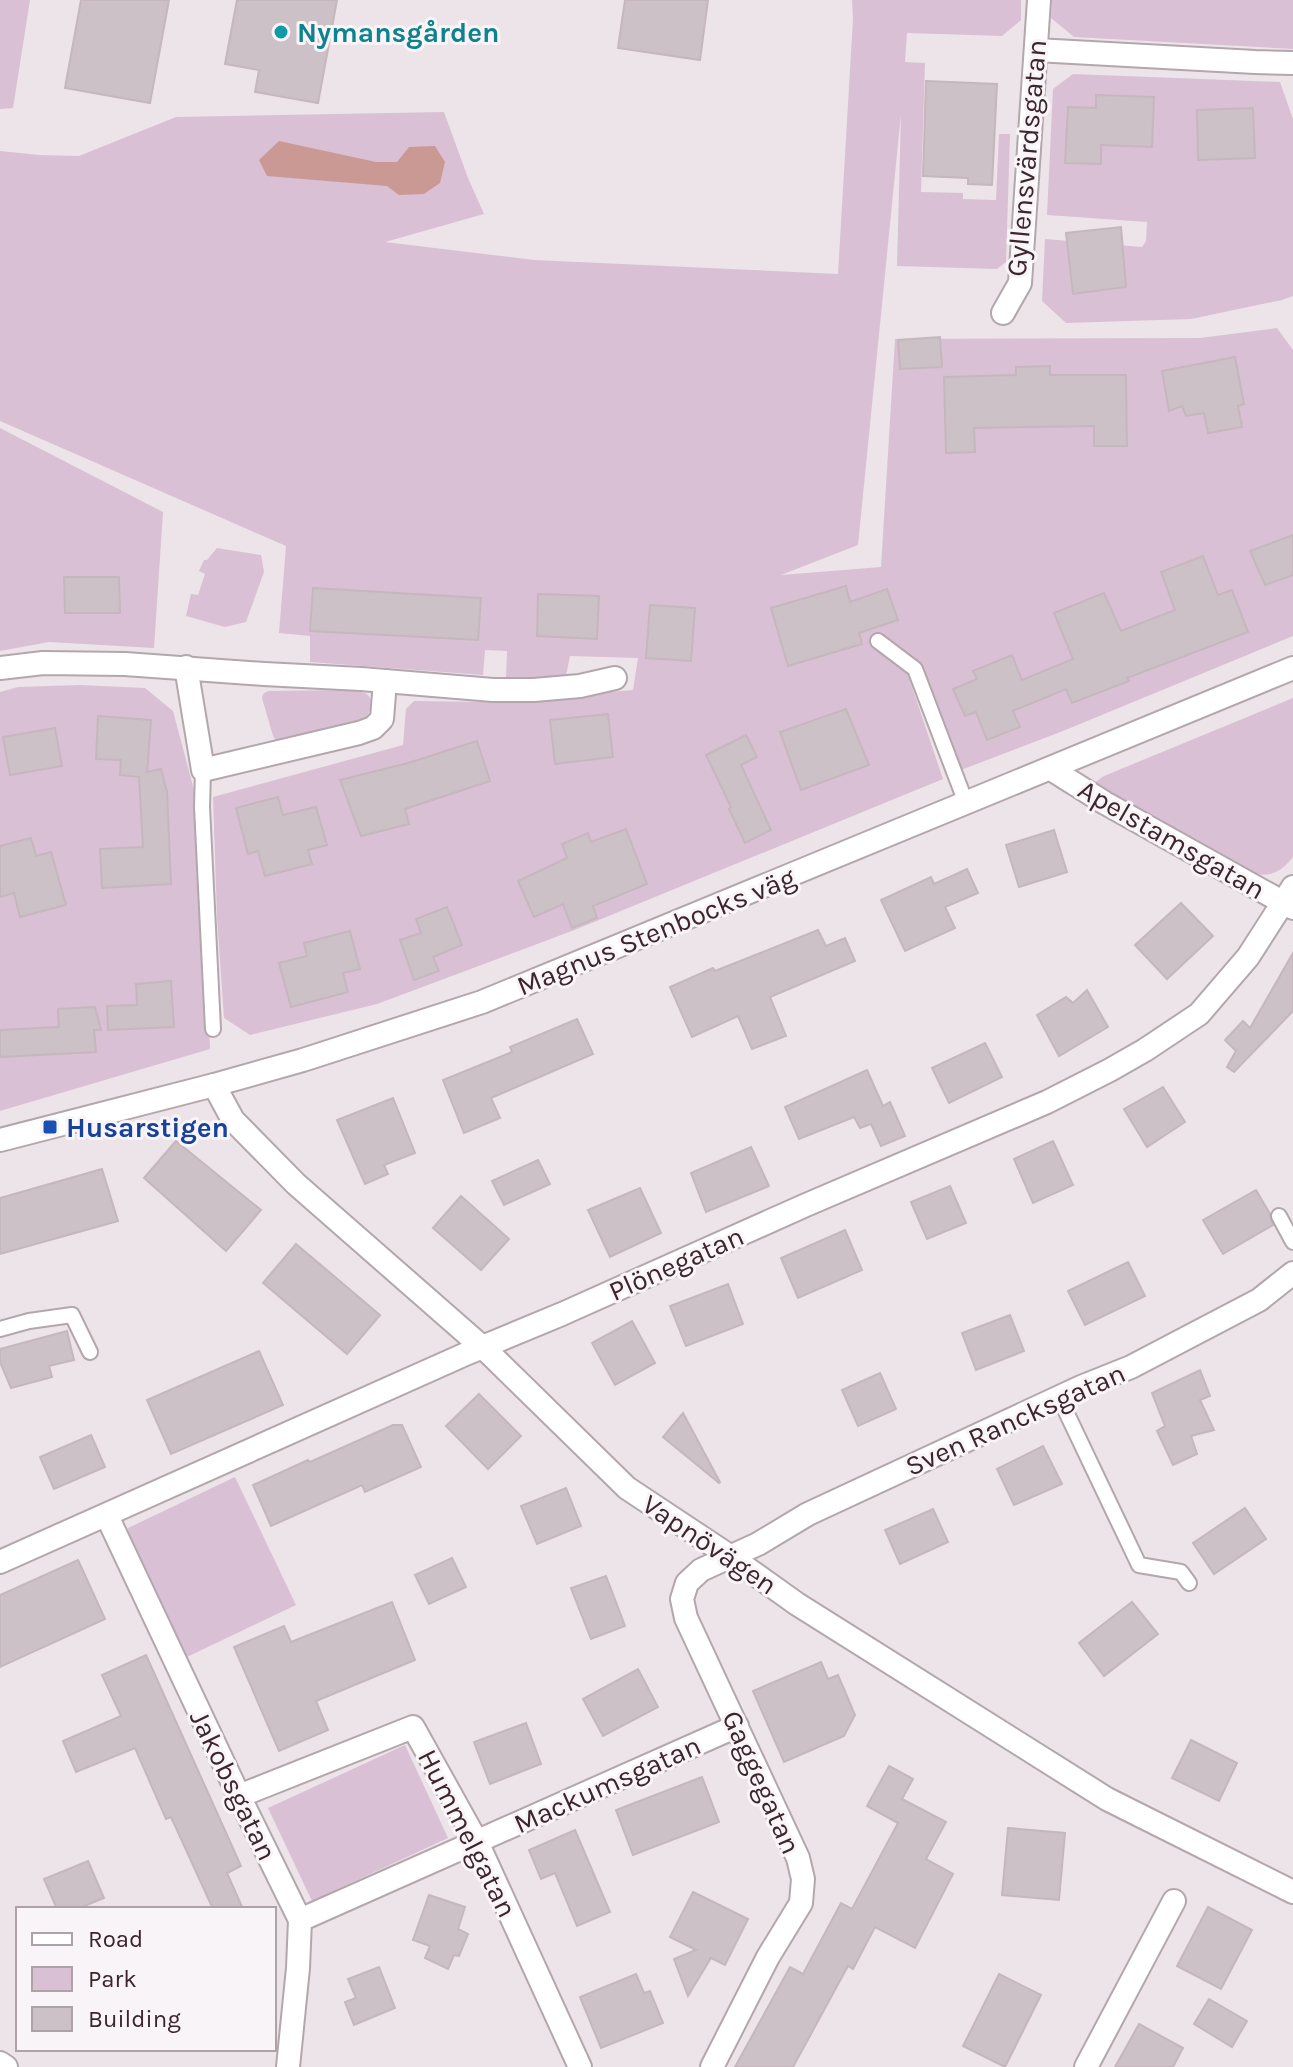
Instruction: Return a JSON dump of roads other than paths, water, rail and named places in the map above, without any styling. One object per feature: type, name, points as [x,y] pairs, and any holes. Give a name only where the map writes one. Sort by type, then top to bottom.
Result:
[{"type":"street","name":"Gyllensvärdsgatan","points":[[1003,313],[1020,283],[1039,0]]},
{"type":"street","points":[[1036,50],[1293,63]]},
{"type":"street","points":[[0,668],[43,663],[186,667],[506,690],[580,686],[615,678]]},
{"type":"street","points":[[186,667],[203,770],[373,728],[382,719],[385,681]]},
{"type":"street","name":"Magnus Stenbocks väg","points":[[0,1140],[303,1060],[482,1002],[1293,668]]},
{"type":"street","name":"Apelstamsgatan","points":[[1051,769],[1105,803],[1290,900]]},
{"type":"street","name":"Plönegatan","points":[[0,1562],[806,1205],[1047,1102],[1110,1070],[1199,1014],[1248,957],[1290,900]]},
{"type":"street","name":"Vapnövägen","points":[[214,1085],[233,1120],[296,1184],[483,1347],[627,1488],[797,1604],[1107,1799],[1293,1892]]},
{"type":"street","name":"Sven Rancksgatan","points":[[731,1557],[808,1514],[1059,1397],[1131,1367],[1259,1300],[1293,1273]]},
{"type":"street","name":"Jakobsgatan","points":[[107,1516],[300,1920],[288,2067]]},
{"type":"street","name":"Gaggegatan","points":[[712,2067],[768,1957],[801,1903],[803,1879],[798,1858],[686,1618],[682,1599],[687,1583],[701,1570],[731,1557]]},
{"type":"street","name":"Mackumsgatan","points":[[300,1920],[737,1726]]},
{"type":"street","name":"Hummelgatan","points":[[239,1796],[413,1727],[477,1842],[580,2067]]},
{"type":"street","points":[[1086,2067],[1174,1901]]},
{"type":"street","points":[[0,2063],[6,2067]]},
{"type":"lane","points":[[878,641],[915,669],[966,803]]},
{"type":"lane","points":[[203,770],[202,807],[213,1029]]},
{"type":"lane","points":[[1279,1216],[1293,1242]]},
{"type":"lane","points":[[0,1329],[72,1315],[90,1352]]},
{"type":"lane","points":[[1059,1397],[1139,1565],[1181,1572],[1189,1583]]},
{"type":"place","name":"Nymansgården","points":[[281,32]]},
{"type":"place","name":"Husarstigen","points":[[50,1127]]}]
